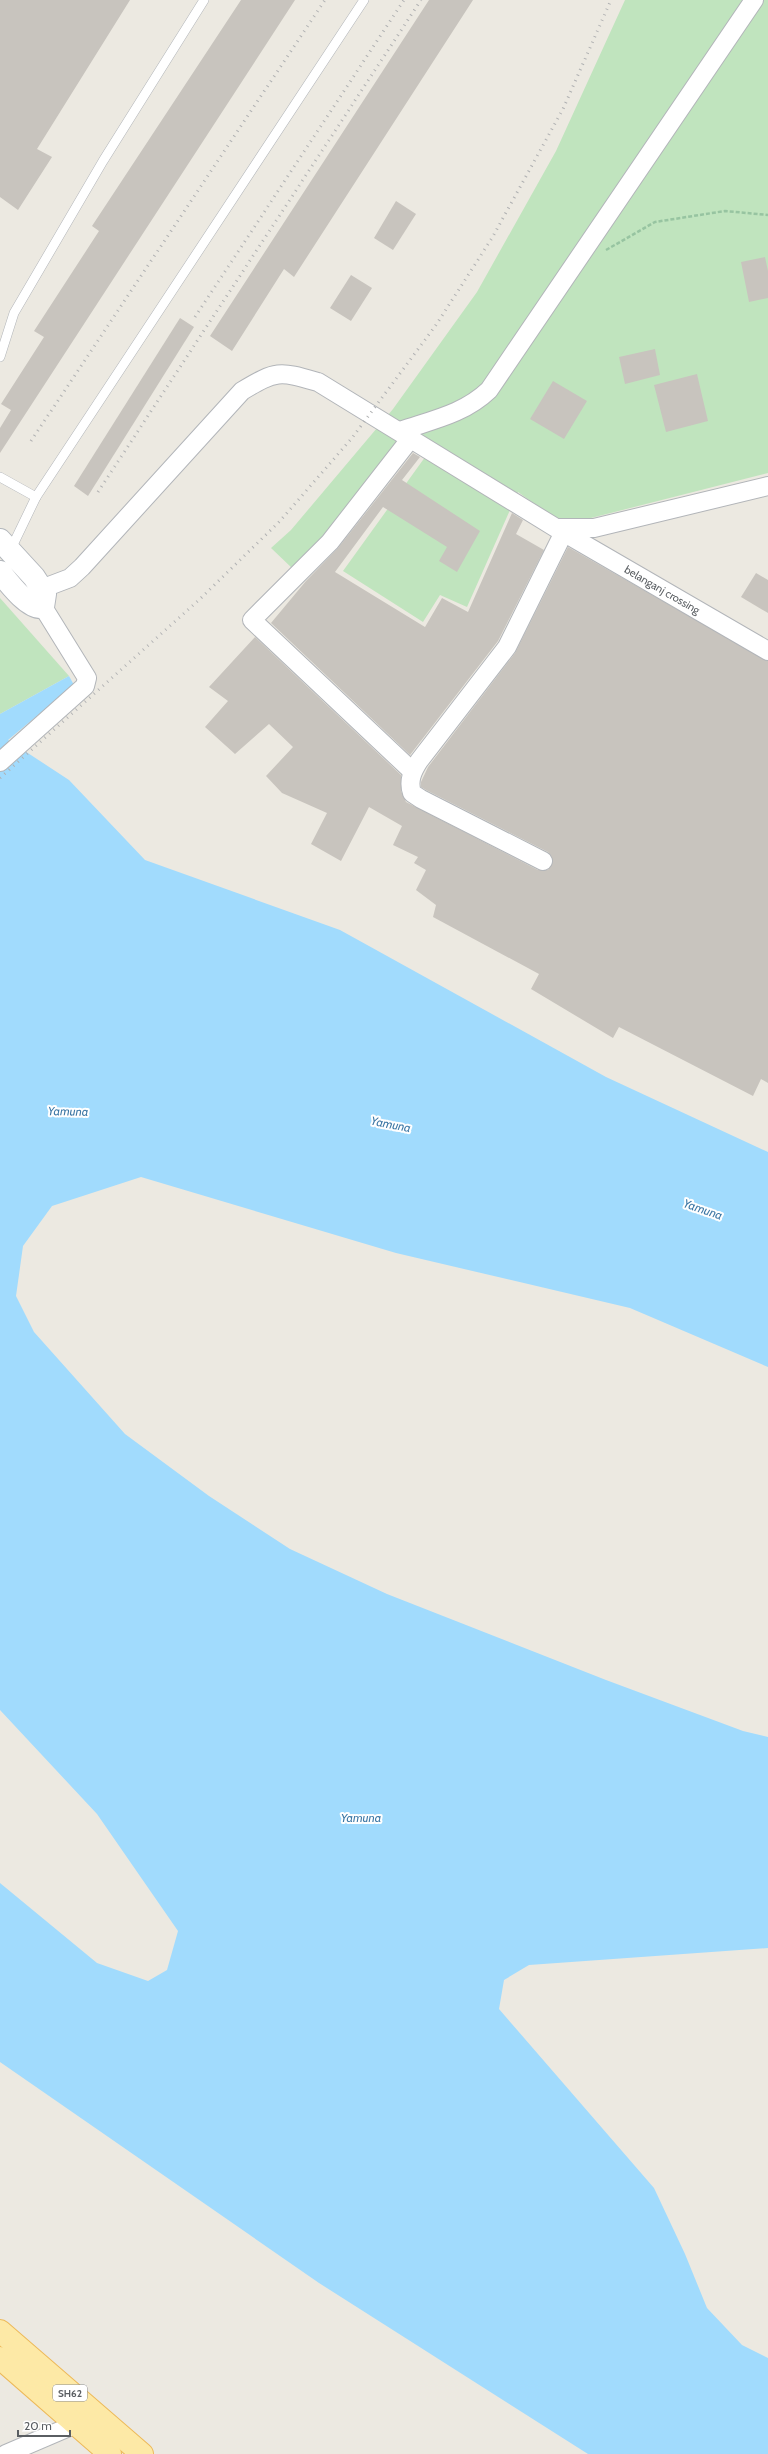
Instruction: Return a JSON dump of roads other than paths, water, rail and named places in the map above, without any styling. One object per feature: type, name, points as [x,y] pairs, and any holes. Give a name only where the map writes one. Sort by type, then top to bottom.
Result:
[{"type":"main road","points":[[0,572],[22,596],[35,606],[42,598],[34,577],[5,546]]},
{"type":"main road","name":"SH62","points":[[0,2331],[142,2454]]},
{"type":"main road","name":"SH62","points":[[0,2358],[110,2454]]},
{"type":"street","points":[[412,771],[252,620],[330,542],[405,434],[460,411],[475,403],[489,390],[754,0]]},
{"type":"street","name":"belanganj crossing","points":[[42,598],[70,578],[242,391],[271,374],[292,374],[318,382],[560,530],[768,652]]},
{"type":"street","points":[[543,861],[412,793],[409,784],[412,771],[507,647],[560,530],[594,528],[768,486]]},
{"type":"street","points":[[0,762],[85,686],[87,678],[42,598]]},
{"type":"street","points":[[6,2454],[76,2424]]},
{"type":"lane","points":[[0,357],[14,313],[103,161],[204,0]]},
{"type":"lane","points":[[5,546],[364,0]]},
{"type":"lane","points":[[0,477],[36,497]]},
{"type":"water","name":"Yamuna","points":[[69,676],[74,685],[8,740],[69,780],[145,860],[340,930],[606,1077],[768,1152],[768,1367],[630,1308],[396,1253],[141,1177],[52,1206],[23,1246],[16,1296],[34,1332],[125,1434],[209,1496],[290,1549],[387,1594],[606,1680],[743,1731],[768,1737],[768,1948],[529,1965],[504,1980],[499,2009],[654,2188],[685,2254],[707,2308],[742,2345],[768,2358],[768,2454],[588,2454],[319,2283],[0,2062],[0,1883],[97,1963],[148,1981],[167,1970],[178,1931],[97,1814],[0,1710],[0,714]]},
{"type":"railway","points":[[31,441],[325,0]]},
{"type":"railway","points":[[195,317],[404,0]]},
{"type":"railway","points":[[98,492],[421,0]]},
{"type":"railway","points":[[0,778],[200,599],[280,521],[352,438],[436,325],[492,238],[563,109],[611,0]]}]
